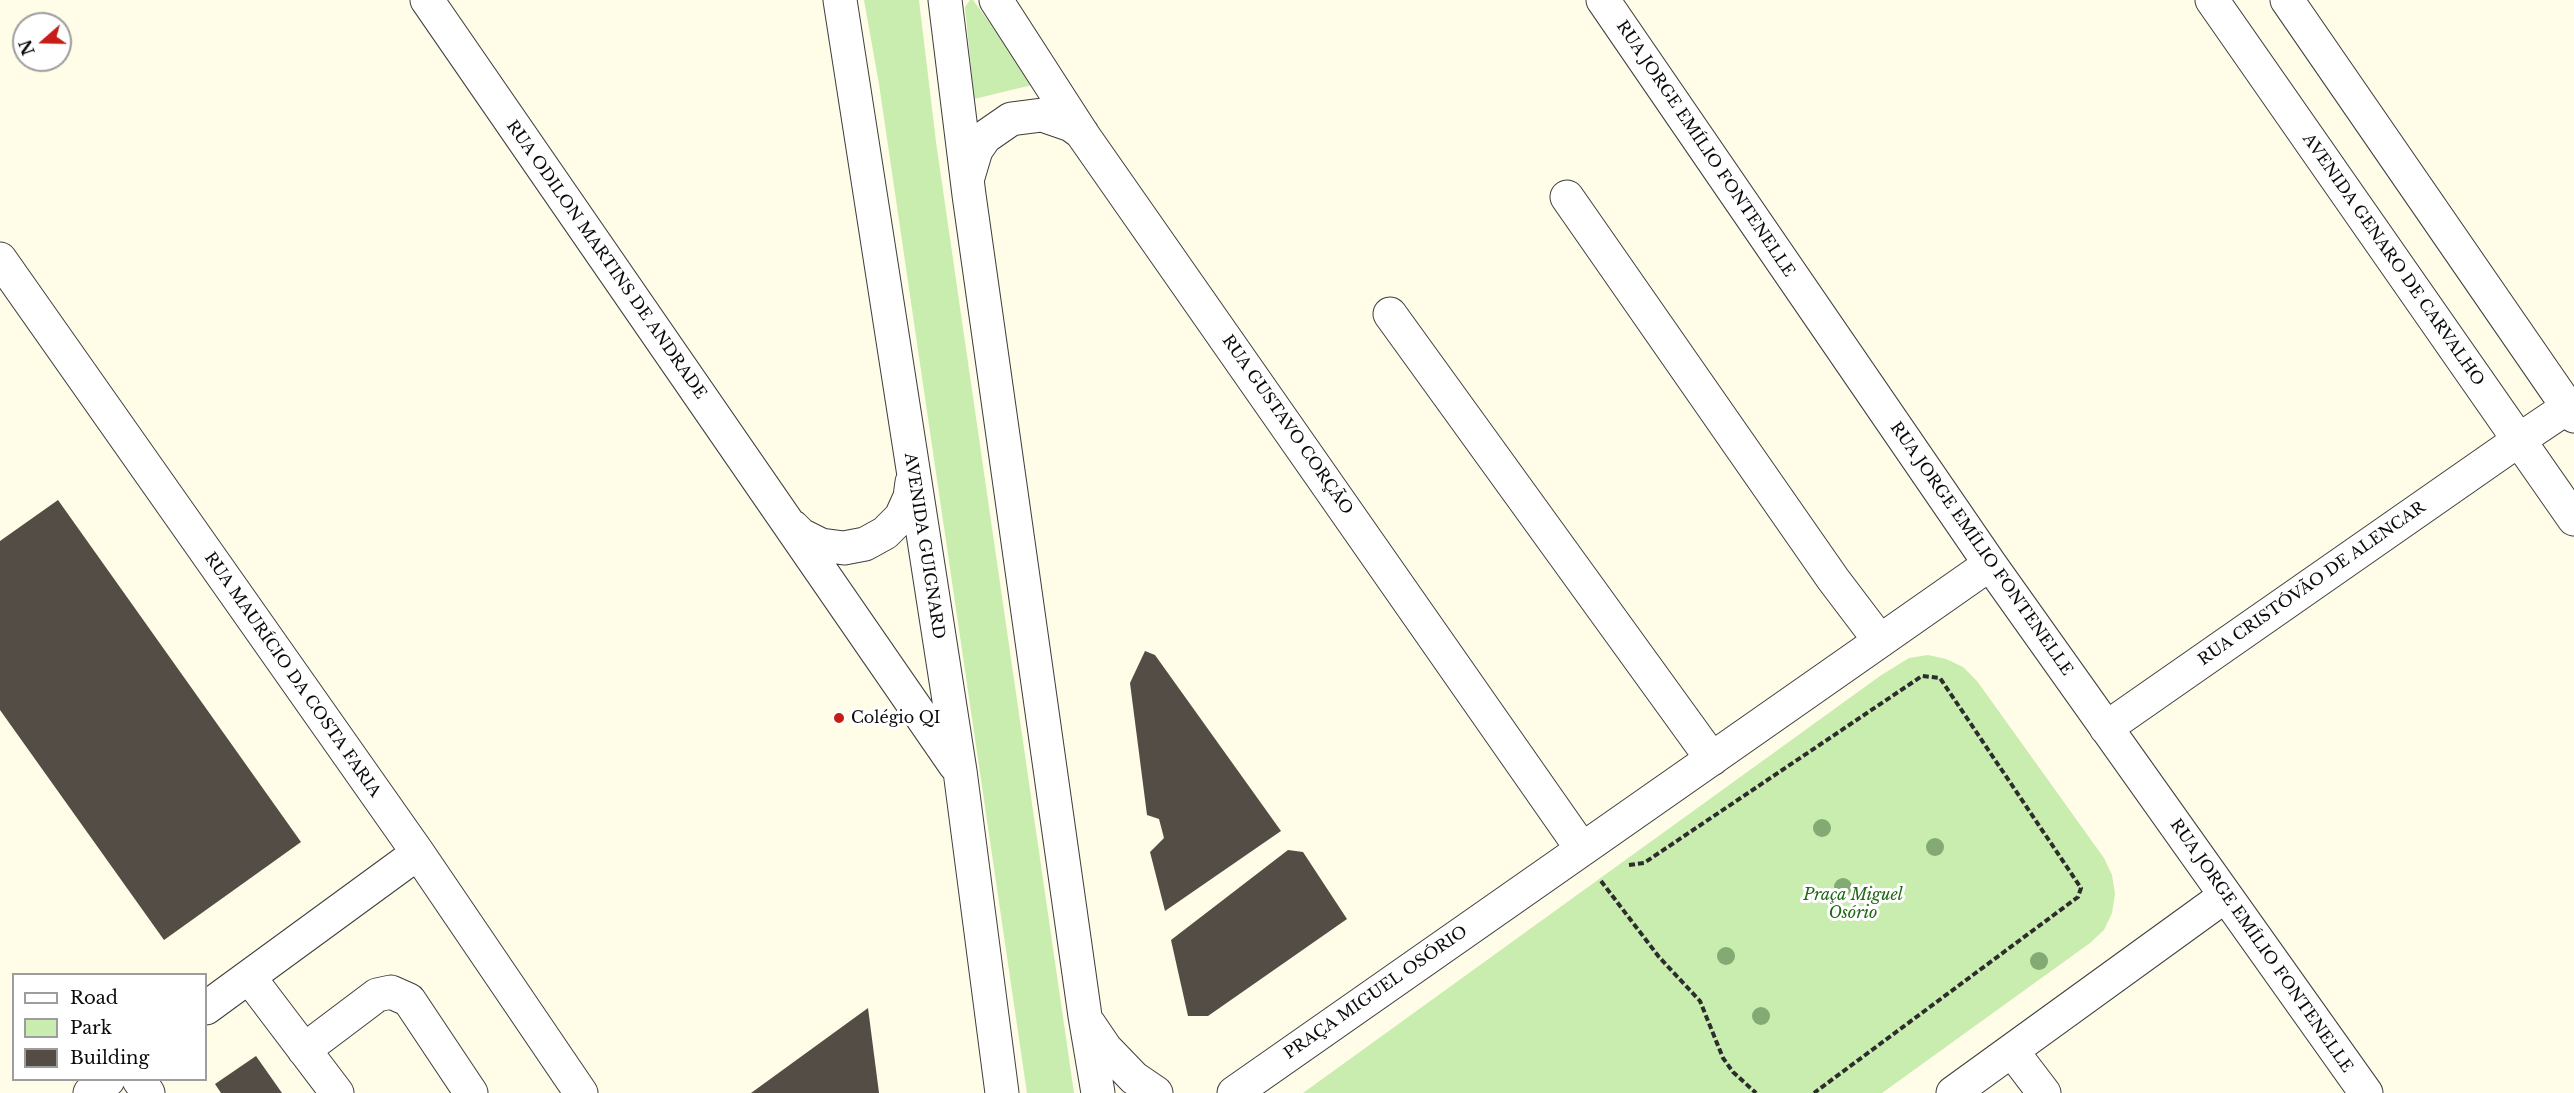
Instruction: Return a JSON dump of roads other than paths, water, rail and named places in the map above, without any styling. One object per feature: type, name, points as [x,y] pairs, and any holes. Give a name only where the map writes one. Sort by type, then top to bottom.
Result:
[{"type":"street","name":"RUA ODILON MARTINS DE ANDRADE","points":[[427,0],[960,771]]},
{"type":"street","name":"AVENIDA GUIGNARD","points":[[840,0],[960,771],[1002,1093]]},
{"type":"street","points":[[945,0],[969,195]]},
{"type":"street","name":"RUA GUSTAVO CORÇÃO","points":[[996,0],[1083,135],[1586,859]]},
{"type":"street","name":"RUA JORGE EMÍLIO FONTENELLE","points":[[1603,0],[1990,564],[2366,1093]]},
{"type":"street","name":"AVENIDA GENARO DE CARVALHO","points":[[2212,0],[2574,519]]},
{"type":"street","points":[[2287,0],[2572,411]]},
{"type":"street","points":[[1083,135],[1071,125],[1042,115],[1011,119],[985,137],[976,150],[967,179],[1085,1016],[1098,1093]]},
{"type":"street","points":[[1567,196],[1833,579],[1880,641]]},
{"type":"street","name":"RUA MAURÍCIO DA COSTA FARIA","points":[[0,259],[418,853],[581,1093]]},
{"type":"street","points":[[1390,314],[1712,759]]},
{"type":"street","name":"RUA CRISTÓVÃO DE ALENCAR","points":[[2106,728],[2518,440],[2572,411]]},
{"type":"street","name":"RUA ODILON MARTINS DE ANDRADE","points":[[785,519],[801,535],[821,545],[844,548],[865,544],[885,533],[901,517],[910,497],[913,475]]},
{"type":"street","name":"PRAÇA MIGUEL OSÓRIO","points":[[1234,1093],[1586,859],[1712,759],[1990,564]]},
{"type":"street","points":[[207,1007],[418,853]]},
{"type":"street","points":[[1953,1093],[2225,896]]},
{"type":"street","points":[[249,977],[338,1093]]},
{"type":"street","points":[[304,1050],[377,995],[391,992],[409,1000],[471,1093]]},
{"type":"street","points":[[1085,1016],[1106,1049],[1134,1078],[1156,1093]]},
{"type":"street","points":[[2012,1051],[2044,1093]]},
{"type":"street","points":[[90,1093],[107,1081]]},
{"type":"place","name":"Colégio QI","points":[[839,718]]},
{"type":"park label","name":"Praça Miguel Osório","points":[[1853,904]]}]
